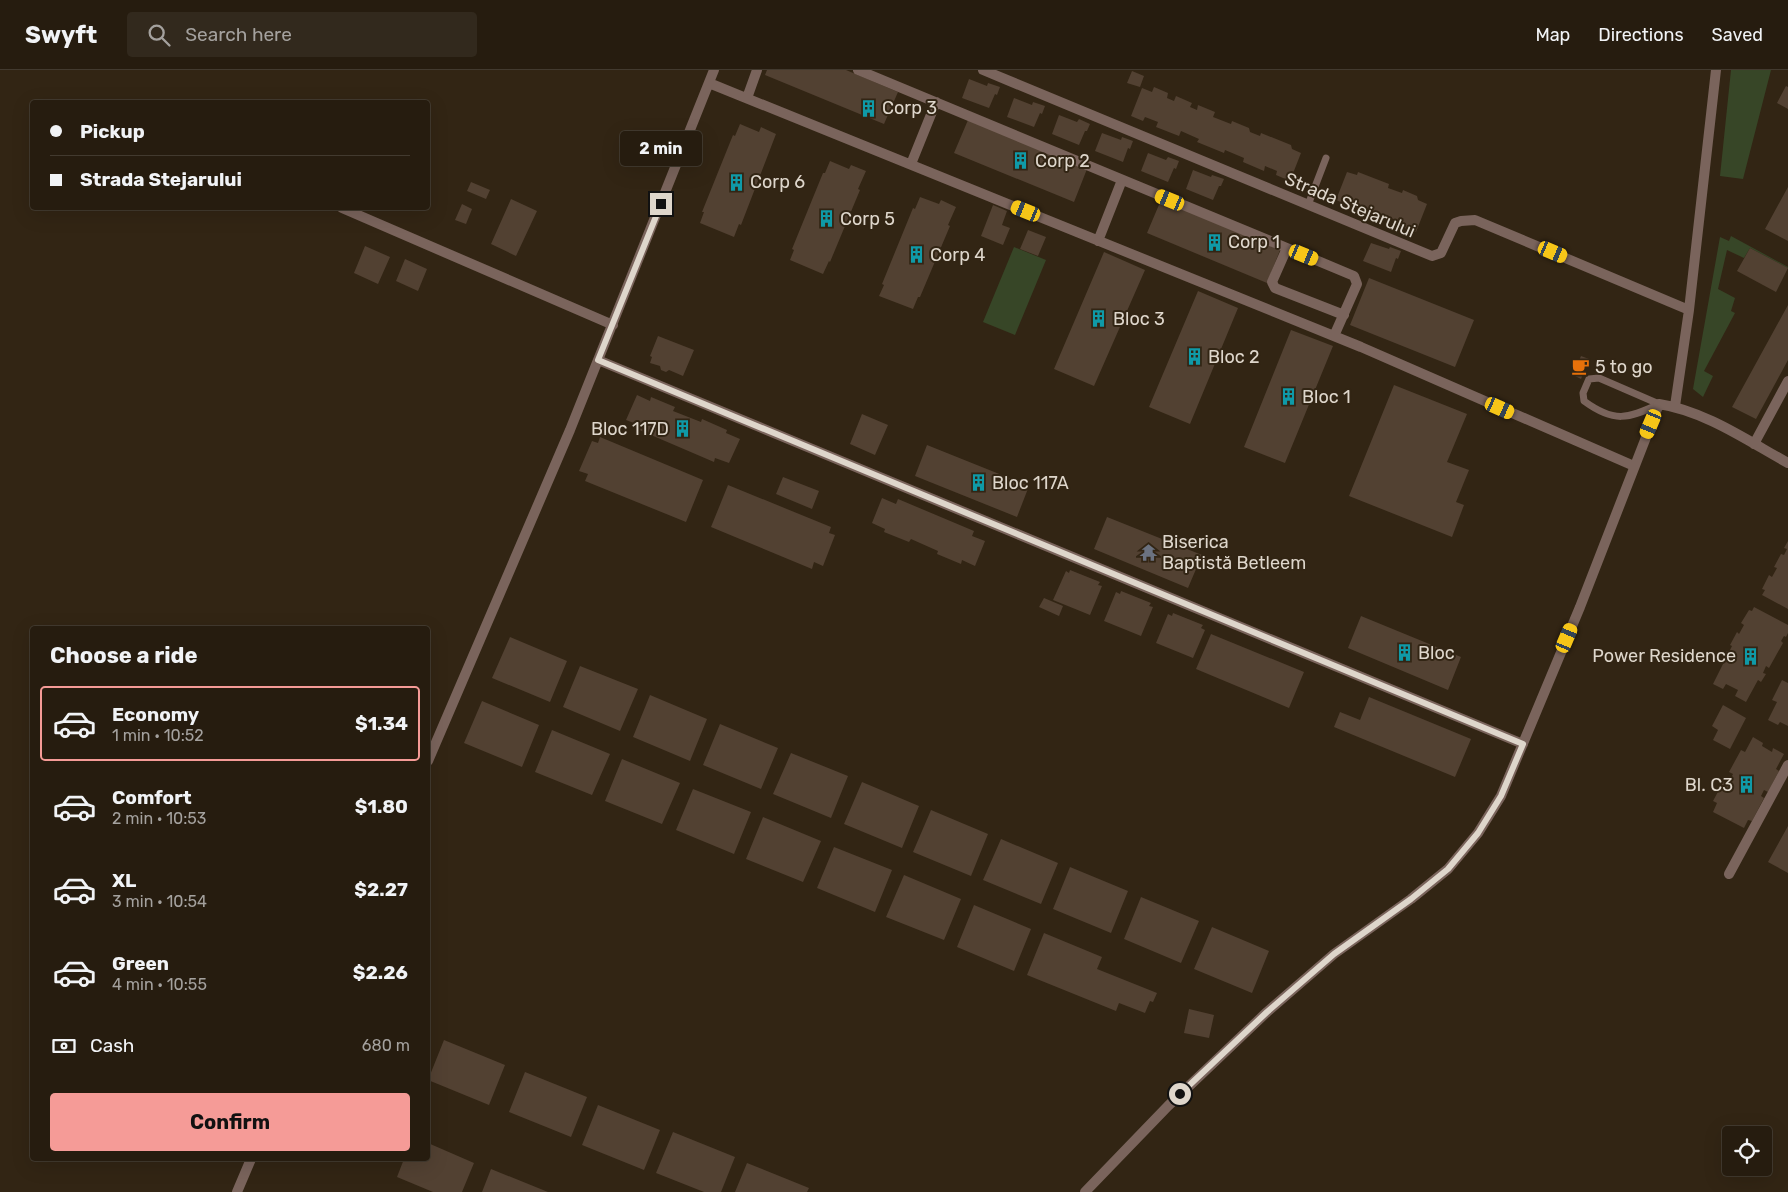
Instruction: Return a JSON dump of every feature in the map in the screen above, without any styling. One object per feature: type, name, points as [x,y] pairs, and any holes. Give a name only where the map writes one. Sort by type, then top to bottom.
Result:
[{"type":"street","points":[[430,757],[613,326],[714,70]]},
{"type":"street","points":[[747,98],[757,70]]},
{"type":"street","points":[[858,70],[1354,276],[1357,284],[1334,336]]},
{"type":"street","name":"Strada Stejarului","points":[[983,70],[1432,256],[1441,253],[1455,223],[1475,220],[1689,310]]},
{"type":"street","points":[[1675,406],[1689,310],[1716,70]]},
{"type":"street","points":[[709,82],[1334,336],[1634,466]]},
{"type":"street","points":[[911,164],[936,102]]},
{"type":"street","points":[[1098,241],[1122,180]]},
{"type":"street","points":[[347,210],[613,326]]},
{"type":"street","points":[[1287,248],[1272,285],[1275,288],[1344,315]]},
{"type":"street","points":[[598,360],[1523,744]]},
{"type":"street","points":[[1754,444],[1788,381]]},
{"type":"street","points":[[1084,1192],[1196,1078],[1302,981],[1334,954],[1411,899],[1448,869],[1478,833],[1501,796],[1580,607],[1660,404],[1675,406],[1699,415],[1788,463]]},
{"type":"street","points":[[1729,874],[1788,765]]},
{"type":"street","points":[[237,1192],[250,1161]]},
{"type":"lane","points":[[1308,205],[1326,158]]},
{"type":"lane","points":[[1599,378],[1660,404],[1636,415],[1627,417],[1616,416],[1591,406],[1584,401],[1583,393],[1588,379],[1599,378]]},
{"type":"green space","points":[[1731,70],[1771,70],[1743,179],[1720,176]]},
{"type":"green space","points":[[1731,236],[1788,268],[1750,248],[1744,258],[1727,250],[1718,289],[1735,298],[1731,311],[1735,313],[1704,371],[1713,376],[1703,397],[1693,389],[1720,237],[1729,241]]},
{"type":"green space","points":[[1014,247],[1046,260],[1015,335],[983,322]]},
{"type":"building","name":"Corp 3","points":[[767,70],[846,70],[898,92],[884,124],[765,75]]},
{"type":"building","points":[[1132,71],[1144,76],[1140,87],[1127,83]]},
{"type":"building","points":[[969,79],[987,86],[988,83],[1000,87],[989,108],[962,98]]},
{"type":"building","points":[[1786,86],[1788,87],[1788,109],[1777,103]]},
{"type":"building","points":[[1154,87],[1168,93],[1167,98],[1174,101],[1176,96],[1192,103],[1190,107],[1197,110],[1198,105],[1215,112],[1213,117],[1231,124],[1232,121],[1249,128],[1250,132],[1260,136],[1261,133],[1291,145],[1292,149],[1301,153],[1290,181],[1276,175],[1277,171],[1265,166],[1264,171],[1243,162],[1244,158],[1225,150],[1224,153],[1197,142],[1199,139],[1181,131],[1179,136],[1156,127],[1158,122],[1145,117],[1143,121],[1131,116],[1142,88],[1152,92]]},
{"type":"building","points":[[1014,98],[1032,105],[1033,102],[1045,106],[1034,127],[1007,117]]},
{"type":"building","points":[[1059,115],[1077,122],[1079,119],[1090,124],[1079,145],[1052,134]]},
{"type":"building","name":"Corp 2","points":[[968,120],[1087,169],[1074,202],[954,153]]},
{"type":"building","name":"Corp 6","points":[[740,124],[759,132],[761,127],[776,134],[741,225],[739,224],[734,237],[700,223],[704,212],[702,212],[733,135],[735,136]]},
{"type":"building","points":[[1102,133],[1121,140],[1122,137],[1133,141],[1130,149],[1128,148],[1123,162],[1095,151]]},
{"type":"building","points":[[1148,153],[1166,160],[1168,157],[1179,161],[1168,182],[1141,171]]},
{"type":"building","name":"Corp 5","points":[[830,161],[849,169],[851,165],[866,171],[830,262],[823,274],[790,260],[794,250],[792,249],[823,173],[825,173]]},
{"type":"building","points":[[1193,170],[1211,177],[1212,175],[1224,179],[1213,200],[1186,189]]},
{"type":"building","points":[[1347,172],[1357,175],[1358,172],[1389,184],[1388,188],[1402,193],[1403,190],[1417,196],[1418,200],[1427,204],[1416,232],[1401,227],[1403,223],[1384,215],[1383,219],[1362,211],[1364,207],[1352,202],[1350,206],[1336,200]]},
{"type":"building","points":[[471,182],[490,190],[486,199],[467,191]]},
{"type":"building","points":[[1788,187],[1788,241],[1765,229]]},
{"type":"building","name":"Corp 4","points":[[920,197],[939,204],[941,200],[956,207],[948,225],[950,226],[920,297],[918,297],[913,309],[879,296],[884,285],[882,284],[913,208],[915,209]]},
{"type":"building","points":[[511,199],[537,211],[516,256],[491,244]]},
{"type":"building","name":"Corp 1","points":[[1161,200],[1280,250],[1267,283],[1147,233]]},
{"type":"building","points":[[462,204],[472,209],[466,224],[455,220]]},
{"type":"building","points":[[993,205],[1007,211],[1002,225],[1010,228],[1003,245],[981,236]]},
{"type":"building","points":[[1028,230],[1046,237],[1038,256],[1020,249]]},
{"type":"building","points":[[1371,243],[1401,251],[1398,259],[1396,258],[1391,272],[1363,261]]},
{"type":"building","points":[[365,246],[390,257],[378,284],[354,273]]},
{"type":"building","points":[[1750,248],[1788,268],[1776,292],[1737,271]]},
{"type":"building","name":"Bloc 3","points":[[1104,252],[1145,270],[1094,386],[1054,369]]},
{"type":"building","points":[[405,259],[427,269],[418,291],[396,281]]},
{"type":"building","points":[[1369,278],[1474,320],[1455,367],[1350,325]]},
{"type":"building","name":"Bloc 2","points":[[1198,291],[1238,308],[1190,424],[1149,407]]},
{"type":"building","points":[[1788,305],[1788,360],[1756,419],[1732,407]]},
{"type":"building","name":"Bloc 1","points":[[1291,330],[1333,346],[1285,463],[1244,447]]},
{"type":"building","points":[[658,336],[694,350],[683,376],[669,370],[666,372],[661,370],[660,366],[650,363],[652,357],[650,356]]},
{"type":"building","name":"5 to go","points":[[1581,356],[1589,359],[1581,379],[1573,375]]},
{"type":"building","points":[[1394,385],[1467,414],[1447,462],[1469,470],[1456,502],[1464,505],[1452,537],[1349,496]]},
{"type":"building","name":"Bloc 117D","points":[[637,395],[650,401],[651,397],[675,407],[673,411],[701,422],[702,419],[727,430],[726,433],[740,439],[729,463],[715,458],[714,462],[637,429],[639,425],[626,420]]},
{"type":"building","points":[[862,414],[888,425],[875,455],[850,444]]},
{"type":"building","points":[[600,437],[703,480],[686,522],[585,481],[588,474],[579,471],[592,441],[598,443]]},
{"type":"building","name":"Bloc 117A","points":[[927,445],[1029,486],[1017,517],[915,476]]},
{"type":"building","points":[[783,477],[819,491],[812,509],[776,494]]},
{"type":"building","points":[[728,485],[831,527],[829,533],[835,535],[823,566],[814,562],[812,569],[711,527]]},
{"type":"building","points":[[882,498],[896,504],[898,499],[974,531],[972,536],[985,541],[975,566],[962,560],[961,564],[937,554],[938,551],[911,539],[909,542],[884,532],[885,529],[872,523]]},
{"type":"building","name":"Biserica Baptistă Betleem","points":[[1107,517],[1202,555],[1188,588],[1094,549]]},
{"type":"building","points":[[1788,541],[1788,609],[1762,595],[1765,590],[1762,589],[1769,575],[1772,577],[1777,568],[1774,567],[1781,554],[1784,555],[1787,549],[1784,548]]},
{"type":"building","points":[[1070,570],[1100,582],[1098,585],[1102,586],[1090,615],[1053,600],[1066,571],[1069,573]]},
{"type":"building","points":[[1121,591],[1151,603],[1149,606],[1153,607],[1141,636],[1104,621],[1116,592],[1120,594]]},
{"type":"building","points":[[1044,598],[1063,606],[1059,616],[1039,607]]},
{"type":"building","name":"Power Residence","points":[[1754,607],[1788,625],[1788,633],[1781,641],[1783,643],[1769,668],[1766,666],[1763,673],[1766,674],[1761,682],[1758,680],[1746,702],[1735,696],[1738,690],[1726,684],[1723,689],[1713,684],[1724,662],[1721,660],[1727,651],[1729,652],[1732,646],[1730,645],[1737,632],[1739,634],[1744,625],[1741,623],[1749,610],[1752,611]]},
{"type":"building","points":[[1173,613],[1203,625],[1201,628],[1205,630],[1193,658],[1156,643],[1168,614],[1172,616]]},
{"type":"building","name":"Bloc","points":[[1361,616],[1461,657],[1448,690],[1348,648]]},
{"type":"building","points":[[1211,634],[1304,672],[1289,708],[1196,669]]},
{"type":"building","points":[[510,637],[567,661],[550,702],[492,678]]},
{"type":"building","points":[[580,666],[638,689],[620,731],[563,707]]},
{"type":"building","points":[[1782,680],[1788,683],[1788,726],[1780,722],[1778,725],[1768,720],[1777,702],[1772,700]]},
{"type":"building","points":[[650,695],[707,719],[690,761],[633,737]]},
{"type":"building","points":[[1369,697],[1471,739],[1455,777],[1334,727],[1340,712],[1360,720]]},
{"type":"building","points":[[482,701],[539,725],[522,767],[464,743]]},
{"type":"building","points":[[1723,705],[1746,718],[1730,749],[1713,740],[1718,730],[1712,726]]},
{"type":"building","points":[[720,724],[778,748],[761,789],[703,765]]},
{"type":"building","points":[[552,730],[610,754],[592,795],[535,772]]},
{"type":"building","name":"Bl. C3","points":[[1753,737],[1772,752],[1773,748],[1784,754],[1776,769],[1779,771],[1768,792],[1764,790],[1761,796],[1764,798],[1752,821],[1748,820],[1744,828],[1713,812],[1717,803],[1713,801],[1726,777],[1730,780],[1733,774],[1729,772],[1741,750],[1745,752]]},
{"type":"building","points":[[791,753],[848,776],[831,818],[773,794]]},
{"type":"building","points":[[622,759],[680,783],[662,824],[605,801]]},
{"type":"building","points":[[862,782],[919,806],[902,848],[844,824]]},
{"type":"building","points":[[693,789],[751,812],[734,854],[676,830]]},
{"type":"building","points":[[931,810],[988,834],[971,876],[913,852]]},
{"type":"building","points":[[763,817],[821,841],[803,882],[746,859]]},
{"type":"building","points":[[1788,826],[1788,873],[1768,862]]},
{"type":"building","points":[[1001,839],[1058,863],[1041,904],[983,880]]},
{"type":"building","points":[[834,847],[892,870],[875,912],[817,888]]},
{"type":"building","points":[[1070,867],[1128,891],[1111,933],[1053,909]]},
{"type":"building","points":[[904,875],[961,899],[944,940],[886,917]]},
{"type":"building","points":[[1141,897],[1199,921],[1181,963],[1124,939]]},
{"type":"building","points":[[974,905],[1031,929],[1014,971],[957,947]]},
{"type":"building","points":[[1212,927],[1269,951],[1252,993],[1194,969]]},
{"type":"building","points":[[1044,933],[1102,957],[1097,969],[1157,993],[1153,1002],[1150,1001],[1145,1013],[1119,1003],[1116,1011],[1027,975]]},
{"type":"building","points":[[1189,1009],[1214,1015],[1209,1038],[1184,1033]]},
{"type":"building","points":[[444,1040],[505,1065],[489,1105],[430,1081],[430,1075]]},
{"type":"building","points":[[525,1072],[587,1097],[571,1137],[509,1112]]},
{"type":"building","points":[[598,1105],[660,1130],[644,1170],[582,1145]]},
{"type":"building","points":[[673,1132],[735,1157],[721,1192],[704,1192],[656,1173]]},
{"type":"building","points":[[430,1144],[474,1163],[462,1192],[433,1192],[397,1177],[403,1161],[430,1161]]},
{"type":"building","points":[[747,1163],[809,1188],[807,1192],[735,1192]]},
{"type":"building","points":[[491,1169],[548,1192],[482,1192]]},
{"type":"place","name":"Corp 3","points":[[868,108]]},
{"type":"place","name":"Corp 2","points":[[1021,161]]},
{"type":"place","name":"Corp 6","points":[[736,182]]},
{"type":"place","name":"Corp 5","points":[[826,219]]},
{"type":"place","name":"Corp 1","points":[[1214,242]]},
{"type":"place","name":"Corp 4","points":[[916,255]]},
{"type":"place","name":"Bloc 3","points":[[1099,319]]},
{"type":"place","name":"Bloc 2","points":[[1194,357]]},
{"type":"place","name":"5 to go","points":[[1581,367]]},
{"type":"place","name":"Bloc 1","points":[[1288,397]]},
{"type":"place","name":"Bloc 117D","points":[[683,429]]},
{"type":"place","name":"Bloc 117A","points":[[978,483]]},
{"type":"place","name":"Biserica Baptistă Betleem","points":[[1148,552]]},
{"type":"place","name":"Bloc","points":[[1404,653]]},
{"type":"place","name":"Power Residence","points":[[1750,656]]},
{"type":"place","name":"Bl. C3","points":[[1747,785]]},
{"type":"route","points":[[661,204],[598,360],[1523,744],[1501,796],[1478,833],[1448,869],[1411,899],[1334,954],[1267,1012],[1180,1094]]}]
